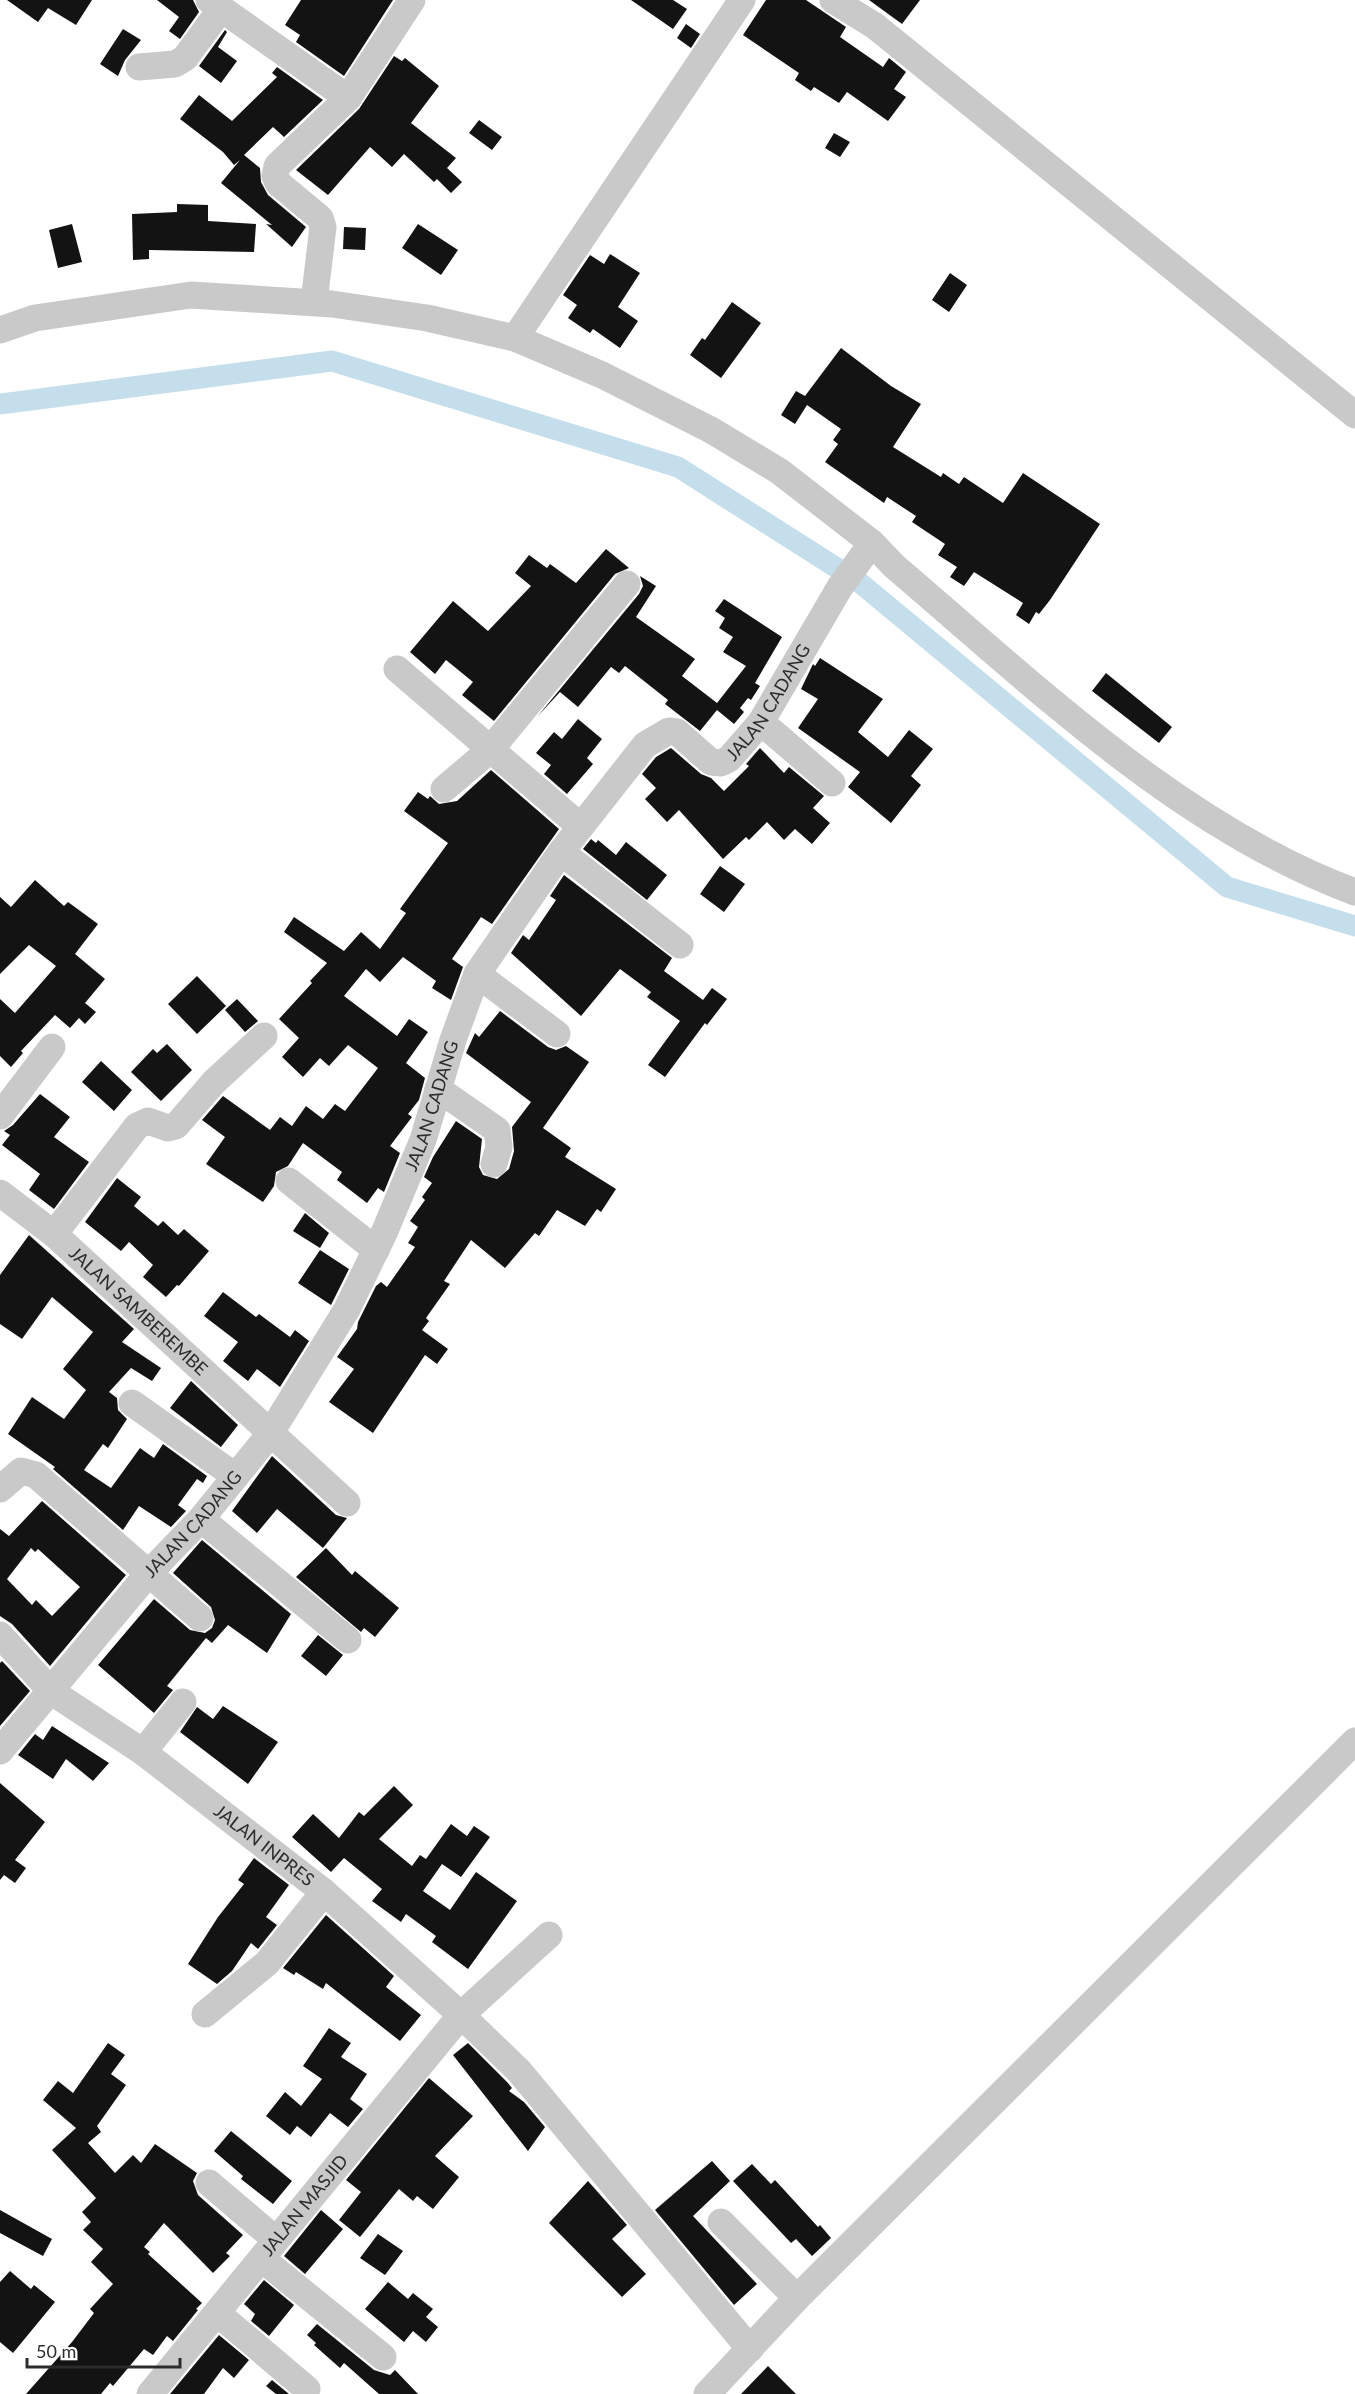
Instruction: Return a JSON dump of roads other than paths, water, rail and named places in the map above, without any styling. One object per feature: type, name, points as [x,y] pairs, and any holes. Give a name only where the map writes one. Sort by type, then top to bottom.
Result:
[{"type":"street","points":[[314,303],[323,227],[320,218],[278,183],[275,176],[277,166],[348,98],[412,0]]},
{"type":"street","points":[[515,338],[742,0]]},
{"type":"street","points":[[832,0],[875,26],[1355,415]]},
{"type":"street","points":[[140,67],[175,64],[185,58],[215,4],[348,98]]},
{"type":"street","points":[[0,330],[35,318],[191,295],[314,303],[427,318],[515,338],[602,375],[711,430],[779,471],[866,551],[894,566],[1103,744],[1248,843],[1355,892]]},
{"type":"street","name":"JALAN CADANG","points":[[0,1751],[52,1692],[148,1574],[201,1519],[270,1434],[347,1309],[376,1250],[423,1140],[477,974],[561,852],[645,746],[669,731],[677,732],[711,762],[721,763],[729,759],[761,722],[840,587],[866,551]]},
{"type":"street","points":[[444,789],[490,750],[627,584]]},
{"type":"street","points":[[398,669],[580,826]]},
{"type":"street","points":[[761,722],[832,783]]},
{"type":"street","points":[[561,852],[680,945]]},
{"type":"street","points":[[477,974],[556,1034]]},
{"type":"street","points":[[54,1234],[137,1126],[148,1121],[168,1128],[176,1126],[214,1082],[264,1036]]},
{"type":"street","points":[[0,1116],[52,1047]]},
{"type":"street","points":[[438,1089],[497,1130],[499,1147],[494,1164]]},
{"type":"street","points":[[289,1181],[376,1250]]},
{"type":"street","name":"JALAN SAMBEREMBE","points":[[0,1193],[54,1234],[347,1503]]},
{"type":"street","points":[[132,1403],[235,1476]]},
{"type":"street","points":[[0,1489],[21,1470],[36,1475],[200,1618]]},
{"type":"street","points":[[201,1519],[348,1640]]},
{"type":"street","name":"JALAN INPRES","points":[[0,1635],[52,1692],[143,1752],[324,1892],[461,2015],[519,2072],[750,2349]]},
{"type":"street","points":[[143,1752],[183,1702]]},
{"type":"street","points":[[707,2394],[797,2298],[1355,1741]]},
{"type":"street","points":[[205,2014],[267,1963],[324,1892]]},
{"type":"street","name":"JALAN MASJID","points":[[150,2394],[461,2015],[549,1935]]},
{"type":"street","points":[[209,2182],[269,2249],[383,2357]]},
{"type":"street","points":[[721,2222],[797,2298]]},
{"type":"street","points":[[217,2313],[307,2389]]},
{"type":"waterway","points":[[0,404],[332,361],[678,467],[859,582],[1227,887],[1355,926]]}]
